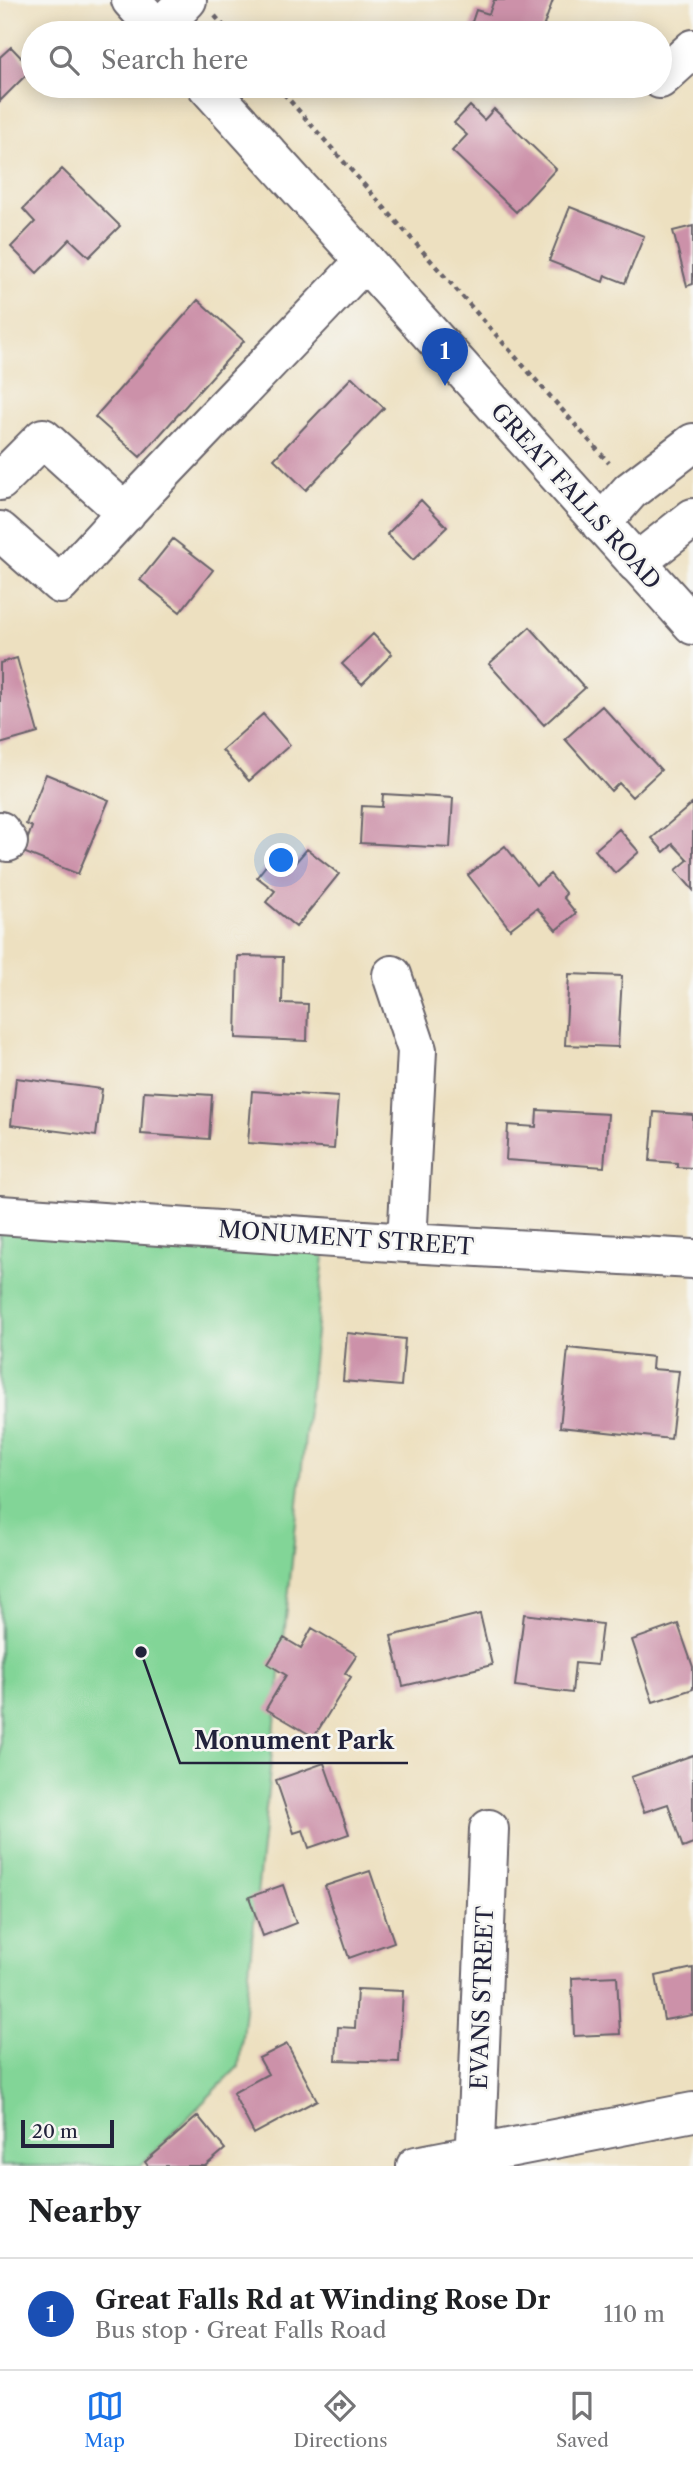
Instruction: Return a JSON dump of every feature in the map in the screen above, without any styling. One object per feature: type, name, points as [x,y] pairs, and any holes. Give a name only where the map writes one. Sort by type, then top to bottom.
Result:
[{"type":"street","points":[[131,0],[150,21]]},
{"type":"street","points":[[169,21],[187,0]]},
{"type":"street","points":[[672,68],[693,49]]},
{"type":"street","name":"GREAT FALLS ROAD","points":[[218,98],[693,625]]},
{"type":"street","points":[[0,531],[60,584],[365,261]]},
{"type":"street","points":[[0,481],[43,438],[126,513]]},
{"type":"street","points":[[601,524],[630,491],[693,443]]},
{"type":"street","points":[[636,563],[693,518]]},
{"type":"street","points":[[393,975],[417,1050],[407,1243]]},
{"type":"street","name":"MONUMENT STREET","points":[[0,1214],[407,1243],[693,1259]]},
{"type":"street","name":"EVANS STREET","points":[[475,2160],[489,1829]]},
{"type":"street","points":[[416,2166],[475,2160],[693,2112]]},
{"type":"path","points":[[288,98],[597,447],[630,491]]},
{"type":"green space","points":[[0,1215],[326,1237],[239,2066],[140,2166],[0,2166]]},
{"type":"building","points":[[494,0],[553,0],[545,21],[472,21],[476,10],[489,14]]},
{"type":"building","points":[[11,47],[21,57],[21,80],[0,101],[0,57]]},
{"type":"building","points":[[470,106],[484,120],[494,109],[556,169],[516,212],[452,151],[467,135],[454,123]]},
{"type":"building","points":[[62,169],[120,226],[89,257],[70,239],[37,273],[11,247],[35,222],[23,209]]},
{"type":"building","points":[[570,207],[644,236],[625,283],[605,275],[603,282],[549,261]]},
{"type":"building","points":[[693,226],[693,284],[687,286],[673,231]]},
{"type":"building","points":[[198,300],[244,341],[140,457],[95,417]]},
{"type":"building","points":[[352,377],[384,408],[306,490],[274,459]]},
{"type":"building","points":[[421,500],[447,527],[413,560],[387,534]]},
{"type":"building","points":[[173,539],[213,570],[180,612],[140,580]]},
{"type":"building","points":[[530,627],[585,688],[544,725],[489,664]]},
{"type":"building","points":[[373,634],[392,654],[362,684],[342,664]]},
{"type":"building","points":[[17,658],[38,733],[0,744],[0,663]]},
{"type":"building","points":[[602,706],[661,770],[632,797],[619,783],[611,791],[565,739]]},
{"type":"building","points":[[263,714],[290,745],[249,781],[222,750]]},
{"type":"building","points":[[46,774],[109,800],[78,874],[23,852],[32,827],[26,824]]},
{"type":"building","points":[[383,794],[453,798],[450,848],[360,843],[362,806],[382,807]]},
{"type":"building","points":[[693,803],[693,890],[676,870],[688,860],[673,844],[664,852],[652,838]]},
{"type":"building","points":[[619,829],[639,852],[615,873],[595,850]]},
{"type":"building","points":[[505,846],[536,885],[550,874],[566,894],[563,897],[576,913],[556,930],[537,908],[510,929],[468,875]]},
{"type":"building","points":[[307,849],[339,874],[296,927],[266,902],[275,891],[257,877],[272,858],[288,871]]},
{"type":"building","points":[[238,956],[283,957],[282,1003],[308,1004],[307,1041],[236,1038]]},
{"type":"building","points":[[569,974],[622,976],[618,1047],[565,1045]]},
{"type":"building","points":[[16,1078],[102,1089],[96,1136],[11,1125]]},
{"type":"building","points":[[144,1091],[212,1095],[209,1139],[141,1134]]},
{"type":"building","points":[[252,1091],[338,1097],[334,1149],[248,1143]]},
{"type":"building","points":[[537,1110],[608,1114],[604,1167],[506,1160],[508,1125],[536,1127]]},
{"type":"building","points":[[654,1112],[693,1115],[693,1168],[677,1167],[677,1163],[650,1161]]},
{"type":"building","points":[[347,1333],[405,1339],[401,1386],[343,1381]]},
{"type":"building","points":[[568,1348],[653,1357],[652,1369],[679,1371],[671,1439],[560,1427]]},
{"type":"building","points":[[480,1614],[492,1665],[403,1686],[391,1636]]},
{"type":"building","points":[[524,1614],[602,1624],[597,1665],[575,1663],[572,1693],[515,1686]]},
{"type":"building","points":[[678,1624],[693,1667],[693,1689],[653,1702],[632,1640]]},
{"type":"building","points":[[312,1628],[357,1655],[345,1673],[351,1677],[314,1737],[266,1709],[286,1675],[268,1664],[284,1638],[301,1648]]},
{"type":"building","points":[[693,1755],[693,1844],[683,1848],[668,1804],[644,1812],[631,1777]]},
{"type":"building","points":[[324,1763],[349,1834],[309,1848],[303,1830],[294,1833],[276,1780]]},
{"type":"building","points":[[370,1871],[394,1942],[349,1958],[325,1886]]},
{"type":"building","points":[[283,1885],[296,1923],[263,1936],[249,1897]]},
{"type":"building","points":[[693,1968],[693,2015],[664,2020],[656,1976]]},
{"type":"building","points":[[617,1976],[620,2034],[574,2036],[572,1978]]},
{"type":"building","points":[[357,1989],[403,1991],[399,2062],[336,2060],[338,2027],[355,2028]]},
{"type":"building","points":[[287,2044],[317,2100],[254,2134],[233,2093],[268,2074],[259,2058]]},
{"type":"building","points":[[198,2116],[225,2149],[205,2166],[148,2166],[145,2162]]},
{"type":"place","name":"Great Falls Rd at Winding Rose Dr","points":[[445,386]]},
{"type":"place","name":"Monument Park","points":[[141,1652]]}]
